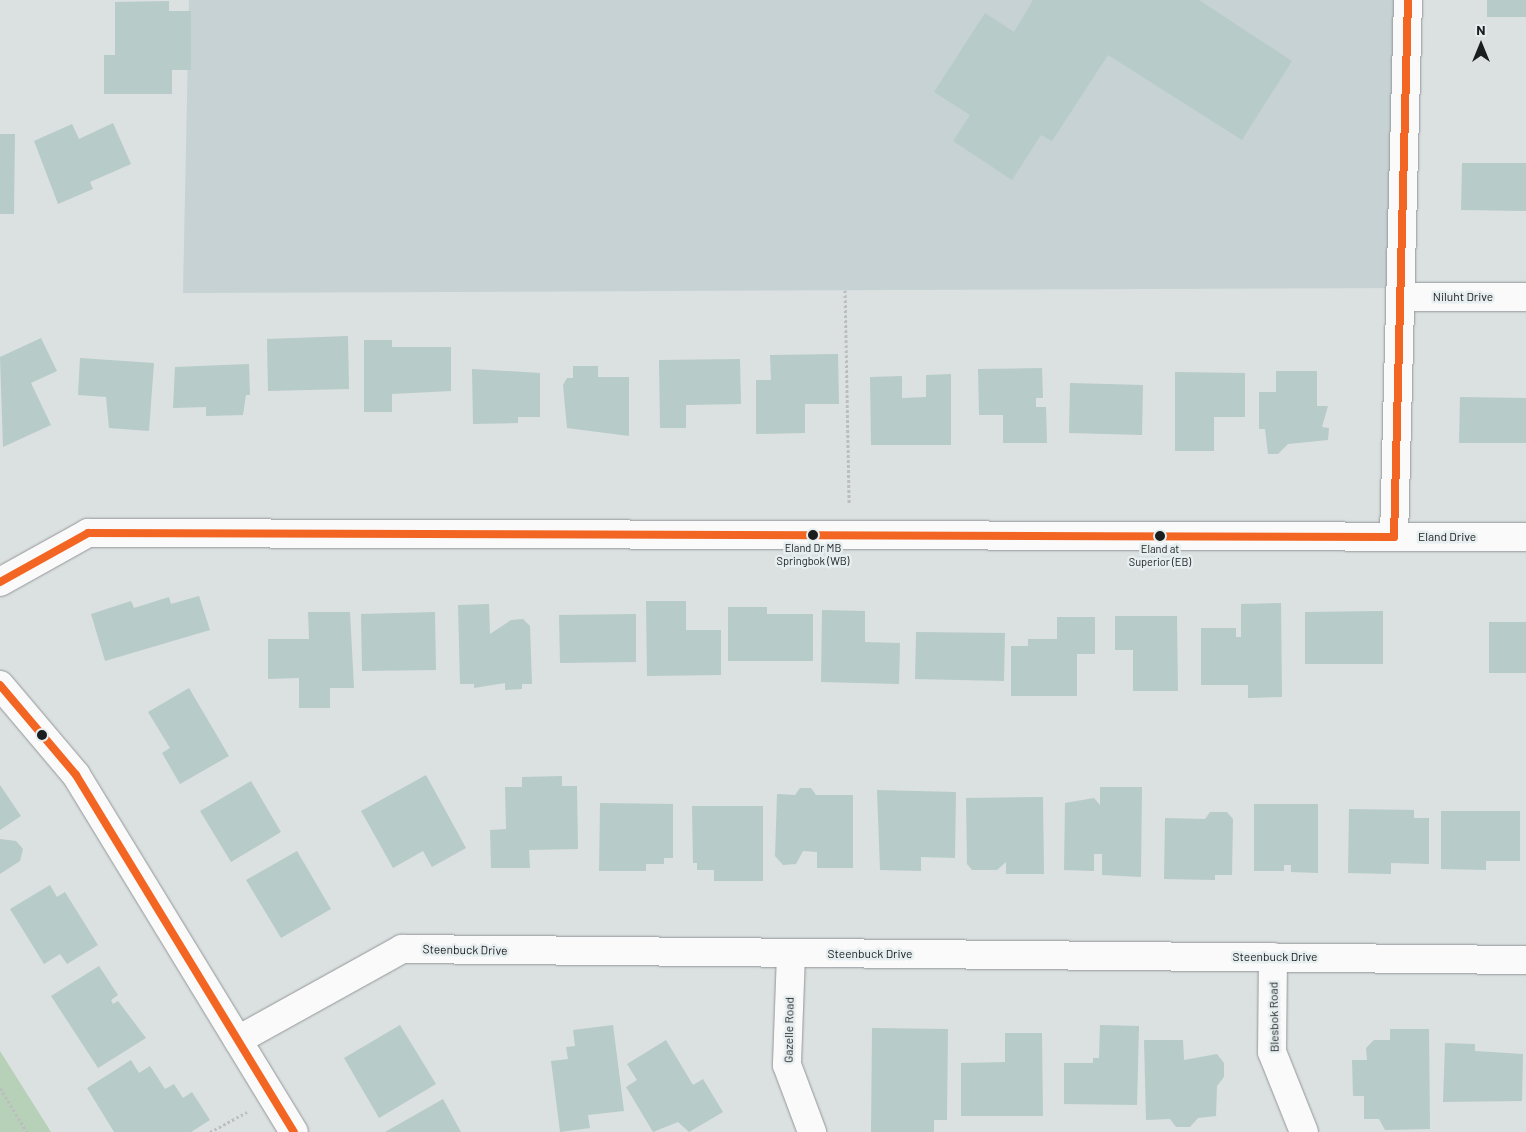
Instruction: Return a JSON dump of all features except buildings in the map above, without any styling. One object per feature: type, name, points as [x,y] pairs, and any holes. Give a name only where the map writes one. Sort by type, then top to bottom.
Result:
[{"type":"street","points":[[1394,537],[1408,0]]},
{"type":"street","name":"Niluht Drive","points":[[1400,297],[1526,297]]},
{"type":"street","name":"Eland Drive","points":[[0,582],[88,533],[1526,537]]},
{"type":"street","points":[[0,685],[76,775],[294,1132]]},
{"type":"street","name":"Steenbuck Drive","points":[[238,1040],[402,949],[1526,960]]},
{"type":"street","name":"Gazelle Road","points":[[791,954],[787,1065],[812,1132]]},
{"type":"street","name":"Blesbok Road","points":[[1273,957],[1272,1052],[1304,1132]]},
{"type":"path","points":[[845,290],[849,535]]},
{"type":"path","points":[[0,1088],[27,1132]]},
{"type":"path","points":[[210,1132],[274,1098]]},
{"type":"shaded area","points":[[189,0],[1408,0],[1400,288],[183,293]]},
{"type":"green space","points":[[0,1051],[51,1132],[0,1132]]},
{"type":"transit line","points":[[1394,537],[1408,0]]},
{"type":"transit line","points":[[0,582],[88,533],[1394,537]]},
{"type":"transit line","points":[[0,685],[76,775],[294,1132]]},
{"type":"place","name":"Eland Dr MB Springbok (WB)","points":[[813,535]]},
{"type":"place","name":"Eland at Superior (EB)","points":[[1160,536]]}]
